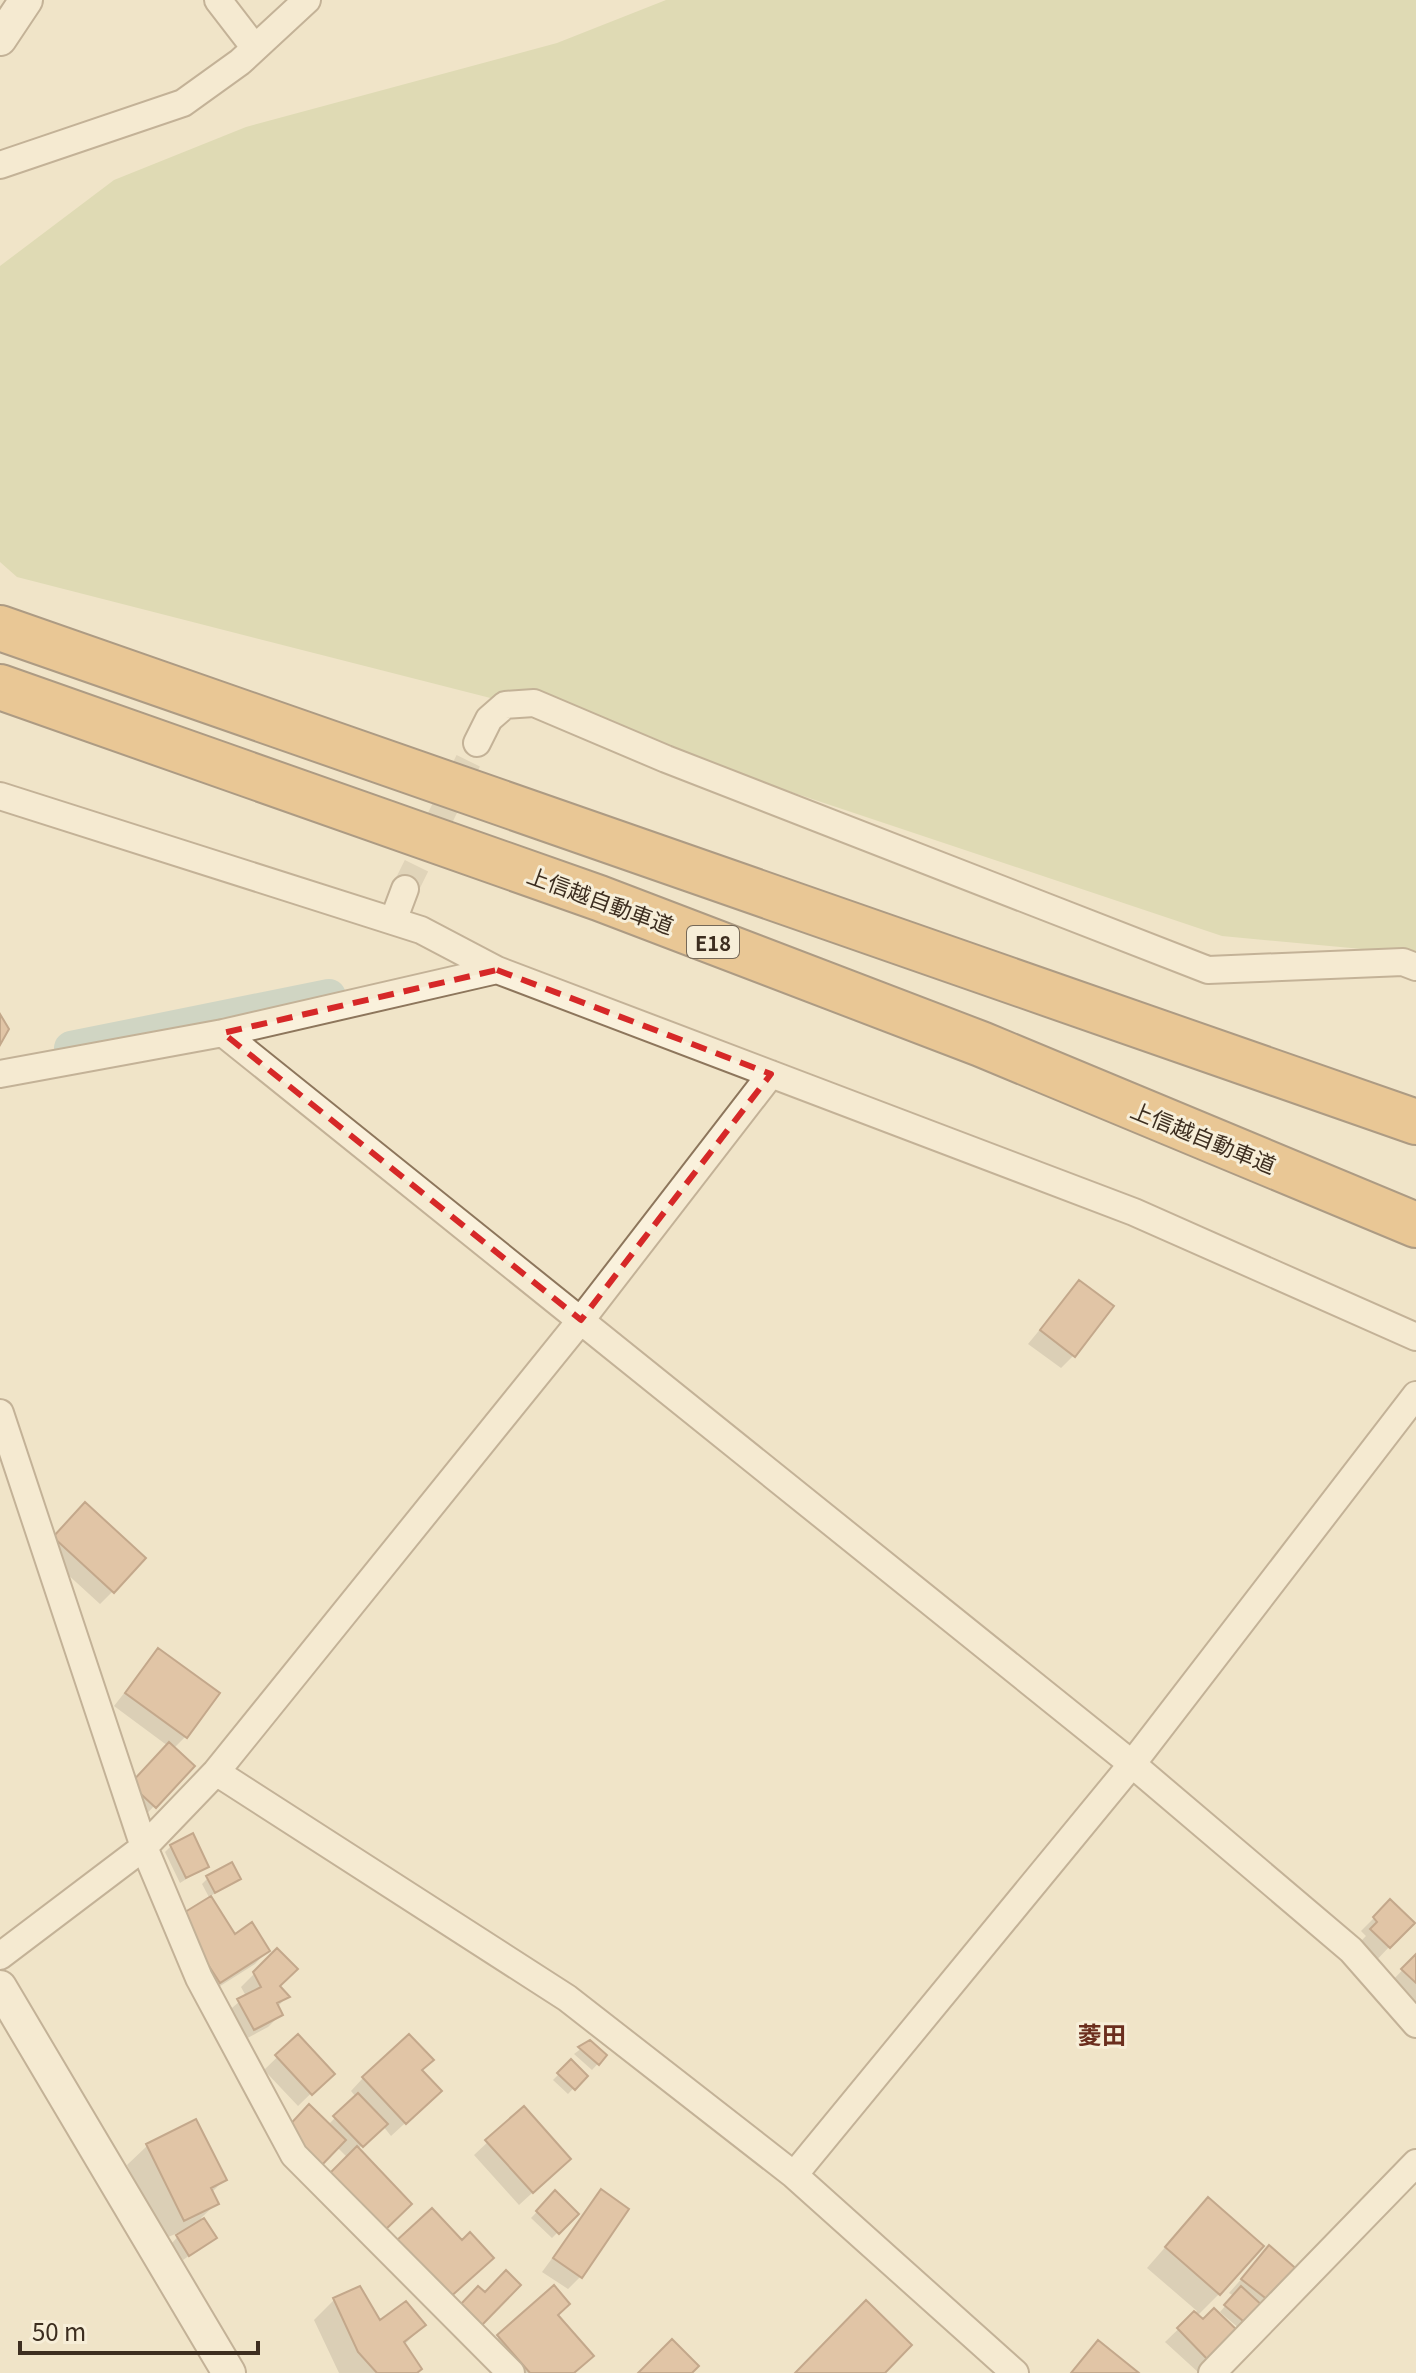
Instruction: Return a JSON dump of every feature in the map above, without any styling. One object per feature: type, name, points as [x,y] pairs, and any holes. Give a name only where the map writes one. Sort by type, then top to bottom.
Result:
[{"type":"highway","points":[[0,628],[1416,1122]]},
{"type":"highway","name":"上信越自動車道","points":[[0,687],[599,898],[981,1044],[1416,1225]]},
{"type":"street","points":[[0,39],[26,0]]},
{"type":"street","points":[[218,0],[255,48]]},
{"type":"street","points":[[0,165],[183,103],[255,48],[307,0]]},
{"type":"street","points":[[477,743],[489,719],[505,705],[534,703],[681,765],[1208,970],[1403,962],[1416,967]]},
{"type":"street","points":[[0,796],[421,930],[497,970],[1134,1212],[1416,1337]]},
{"type":"street","points":[[393,921],[405,889]]},
{"type":"street","points":[[0,1074],[223,1033],[497,970]]},
{"type":"street","points":[[223,1033],[1132,1764],[1351,1950],[1416,2024]]},
{"type":"street","points":[[0,1956],[144,1847],[216,1772],[581,1320],[771,1074]]},
{"type":"street","points":[[794,2175],[1132,1764],[1416,1395]]},
{"type":"street","points":[[0,1413],[144,1847],[199,1978],[294,2155],[511,2373]]},
{"type":"street","points":[[216,1772],[567,1998],[794,2175],[1015,2373]]},
{"type":"street","points":[[0,1987],[229,2373]]},
{"type":"street","points":[[1212,2373],[1416,2163]]},
{"type":"highlighted area","points":[[497,970],[771,1074],[581,1320],[223,1033]]},
{"type":"green space","points":[[666,0],[1416,0],[1416,954],[1222,936],[576,720],[17,577],[0,562],[0,266],[114,180],[246,127],[557,43]]},
{"type":"building","points":[[0,1014],[9,1029],[0,1045]]},
{"type":"building","points":[[1079,1280],[1114,1306],[1075,1357],[1040,1330]]},
{"type":"building","points":[[85,1502],[146,1558],[114,1593],[53,1537]]},
{"type":"building","points":[[158,1648],[220,1693],[187,1738],[125,1693]]},
{"type":"building","points":[[169,1742],[195,1766],[156,1808],[130,1784]]},
{"type":"building","points":[[193,1833],[209,1867],[186,1878],[170,1845]]},
{"type":"building","points":[[232,1862],[241,1879],[215,1893],[206,1876]]},
{"type":"building","points":[[211,1896],[235,1934],[252,1922],[270,1951],[220,1983],[177,1917]]},
{"type":"building","points":[[1390,1899],[1415,1923],[1390,1948],[1370,1929],[1377,1922],[1373,1917]]},
{"type":"building","points":[[277,1948],[298,1969],[280,1986],[290,1997],[277,2003],[283,2015],[254,2030],[237,1999],[261,1987],[253,1972]]},
{"type":"building","points":[[1416,1954],[1416,1983],[1401,1969]]},
{"type":"building","points":[[298,2034],[335,2074],[312,2095],[275,2055]]},
{"type":"building","points":[[409,2034],[434,2060],[422,2070],[442,2091],[406,2124],[362,2077]]},
{"type":"building","points":[[590,2040],[607,2055],[599,2065],[578,2047]]},
{"type":"building","points":[[571,2059],[588,2076],[575,2090],[557,2073]]},
{"type":"building","points":[[358,2093],[388,2124],[363,2147],[333,2116]]},
{"type":"building","points":[[309,2104],[346,2140],[319,2168],[284,2131]]},
{"type":"building","points":[[524,2106],[571,2159],[533,2193],[485,2140]]},
{"type":"building","points":[[196,2119],[227,2180],[211,2188],[219,2204],[184,2221],[146,2144]]},
{"type":"building","points":[[357,2146],[412,2204],[383,2232],[328,2175]]},
{"type":"building","points":[[601,2189],[629,2209],[582,2278],[553,2258]]},
{"type":"building","points":[[555,2190],[579,2214],[559,2234],[536,2211]]},
{"type":"building","points":[[1208,2197],[1264,2246],[1220,2295],[1165,2247]]},
{"type":"building","points":[[432,2208],[462,2240],[470,2232],[494,2258],[448,2299],[396,2241]]},
{"type":"building","points":[[204,2218],[217,2238],[189,2256],[176,2235]]},
{"type":"building","points":[[1269,2245],[1300,2272],[1273,2304],[1241,2279]]},
{"type":"building","points":[[506,2270],[521,2285],[481,2326],[460,2305],[478,2286],[485,2292]]},
{"type":"building","points":[[554,2285],[570,2304],[558,2315],[594,2356],[574,2373],[530,2373],[497,2335]]},
{"type":"building","points":[[360,2286],[380,2320],[406,2301],[426,2325],[404,2342],[422,2369],[417,2373],[377,2373],[358,2352],[333,2298]]},
{"type":"building","points":[[1241,2286],[1265,2308],[1249,2326],[1224,2305]]},
{"type":"building","points":[[866,2300],[912,2345],[885,2373],[795,2373]]},
{"type":"building","points":[[1214,2308],[1241,2334],[1211,2363],[1177,2328],[1194,2311],[1203,2319]]},
{"type":"building","points":[[672,2339],[699,2366],[692,2373],[638,2373]]},
{"type":"building","points":[[1098,2340],[1139,2373],[1071,2373]]},
{"type":"waterway","points":[[71,1048],[329,996]]},
{"type":"tunnel","points":[[405,889],[477,743]]},
{"type":"district","name":"菱田","points":[[1102,2033]]}]
